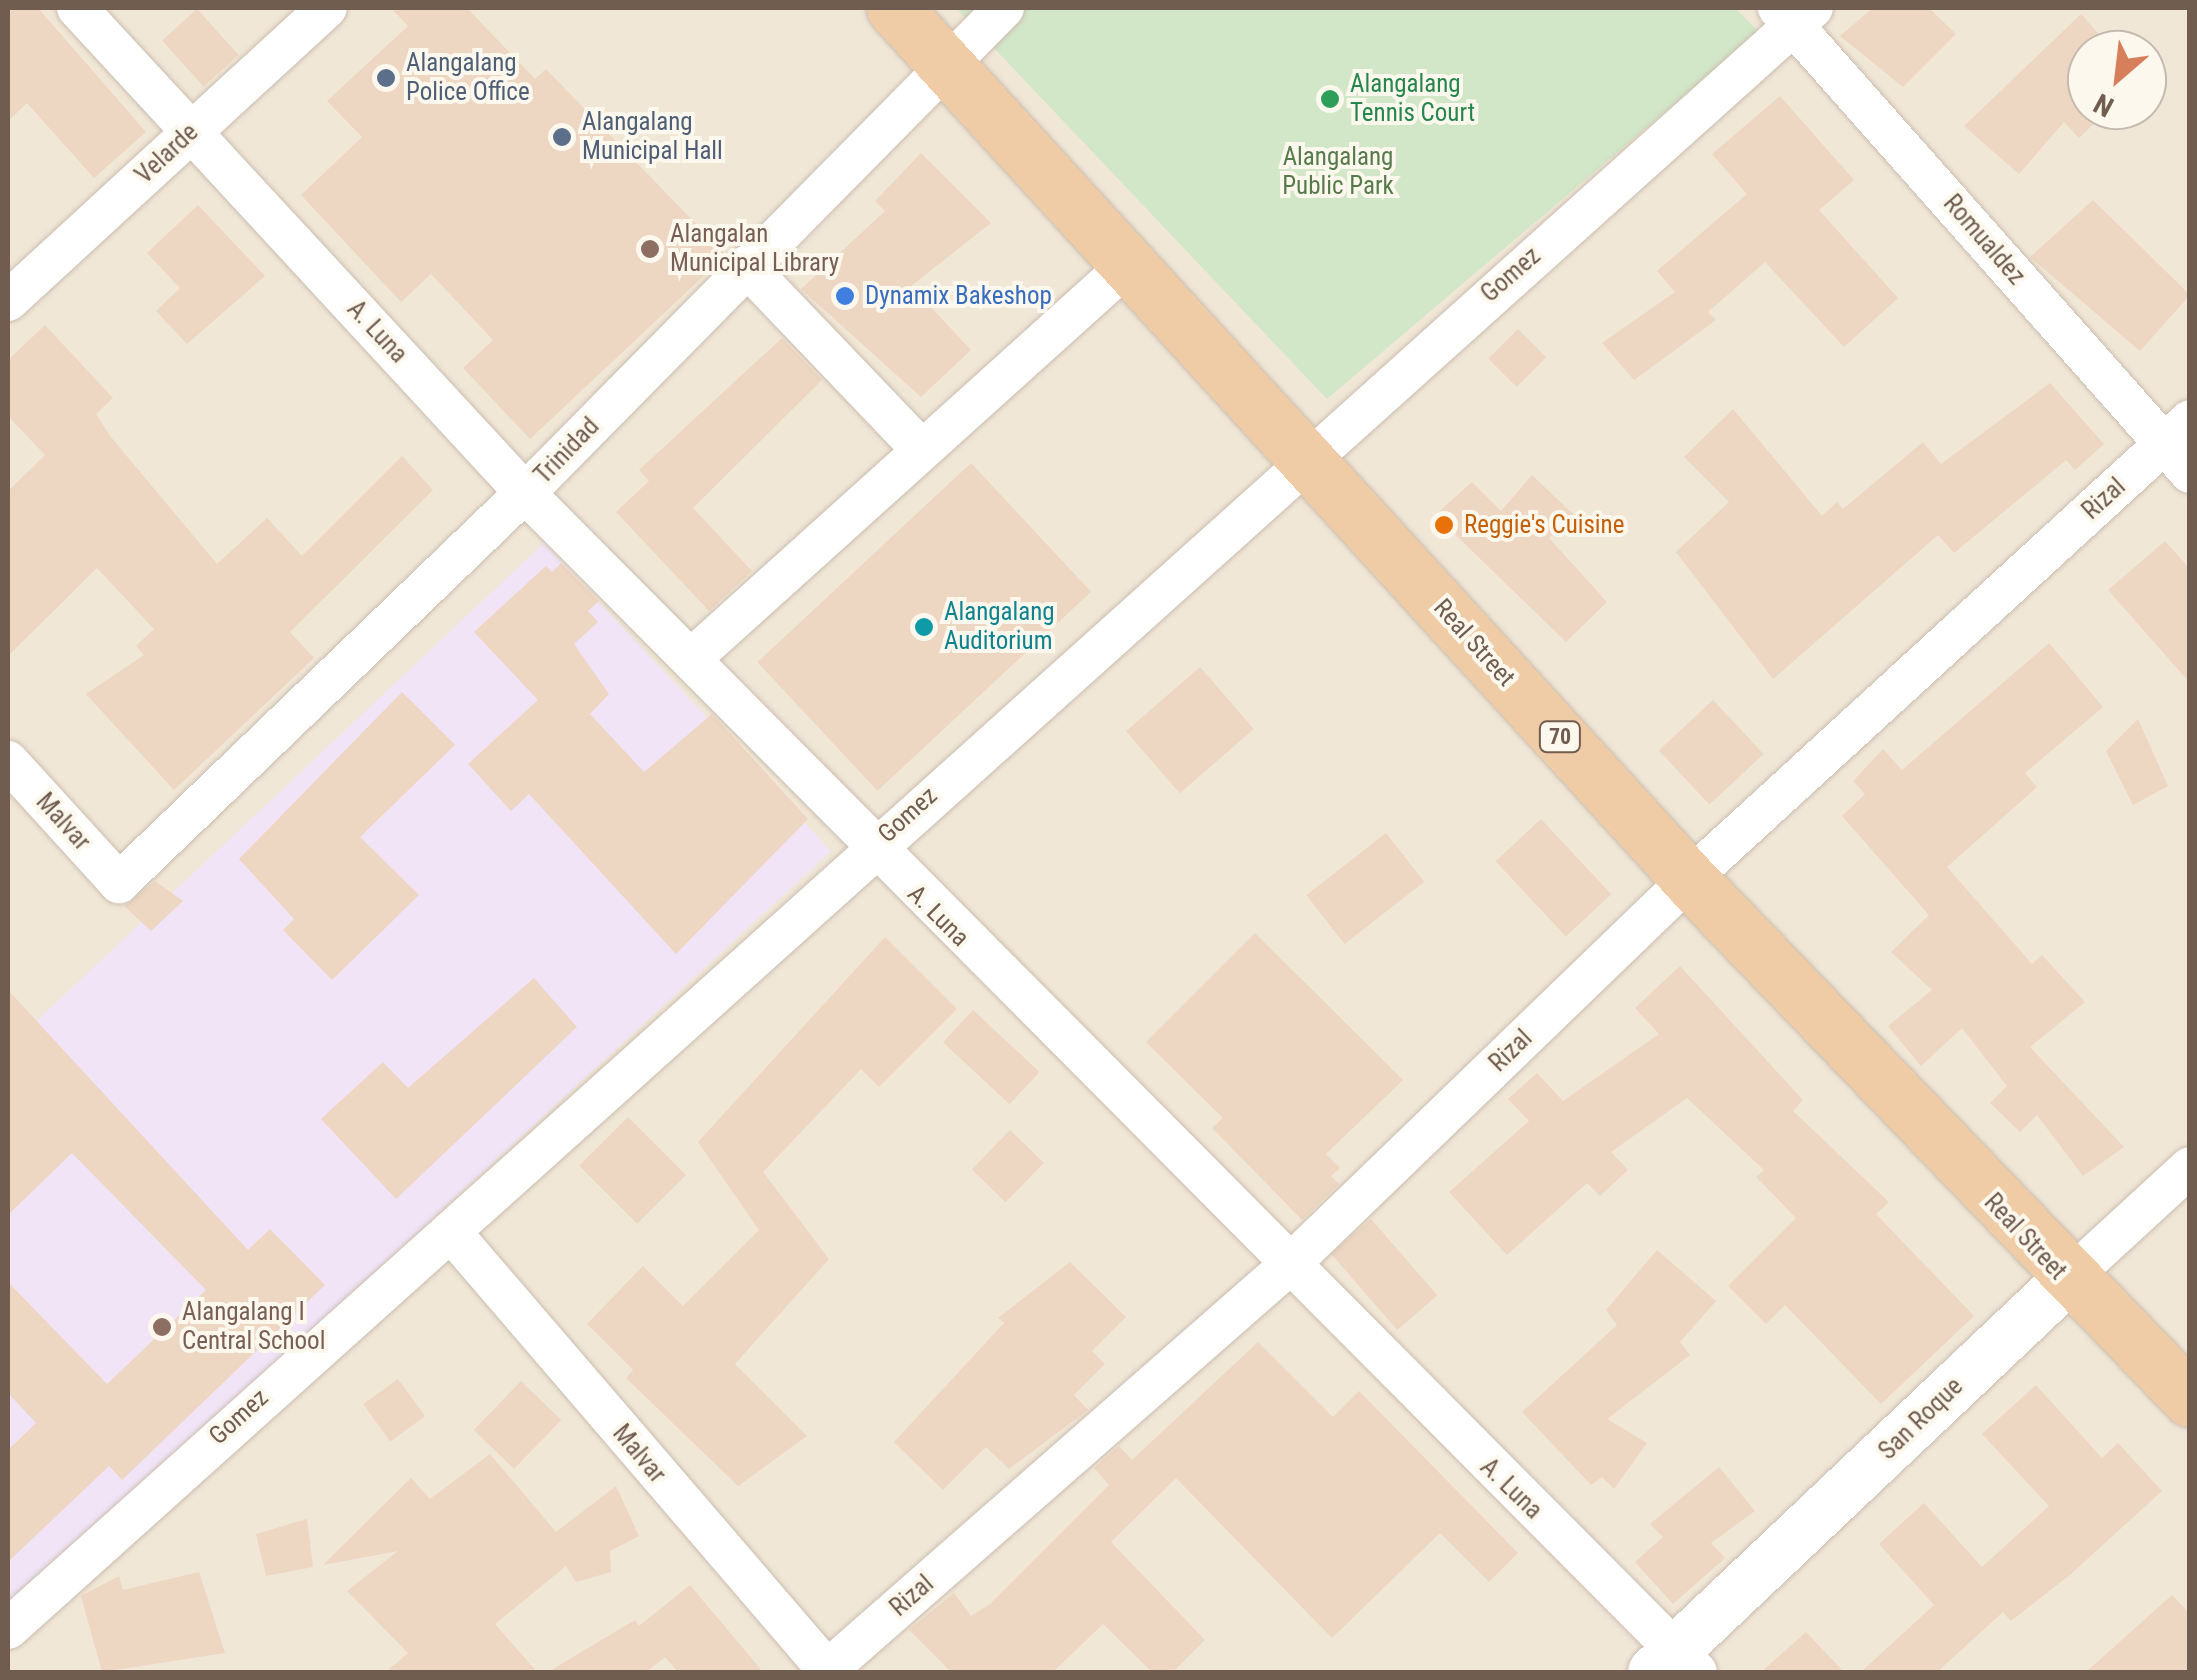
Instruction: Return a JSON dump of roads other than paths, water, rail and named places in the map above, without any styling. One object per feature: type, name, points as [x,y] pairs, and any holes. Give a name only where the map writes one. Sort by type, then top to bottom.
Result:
[{"type":"highway","name":"Real Street","points":[[894,8],[1688,879],[2066,1281],[2190,1399]]},
{"type":"street","name":"A. Luna","points":[[77,8],[525,493],[693,658],[872,848],[1675,1665]]},
{"type":"street","name":"Velarde","points":[[8,301],[327,8]]},
{"type":"street","name":"Trinidad","points":[[119,883],[525,493],[946,61],[1004,8]]},
{"type":"street","name":"Romualdez","points":[[1795,13],[2181,446]]},
{"type":"street","name":"Gomez","points":[[8,1629],[1795,13]]},
{"type":"street","points":[[693,658],[1128,264]]},
{"type":"street","points":[[746,266],[921,449]]},
{"type":"street","name":"Rizal","points":[[827,1672],[1286,1268],[1688,879],[2181,446]]},
{"type":"street","name":"Malvar","points":[[8,761],[119,883]]},
{"type":"street","name":"San Roque","points":[[1675,1665],[2066,1281],[2190,1167]]},
{"type":"street","name":"Malvar","points":[[451,1232],[827,1672]]},
{"type":"place","name":"Alangalang Police Office","points":[[386,78]]},
{"type":"place","name":"Alangalang Tennis Court","points":[[1330,99]]},
{"type":"place","name":"Alangalang Municipal Hall","points":[[562,137]]},
{"type":"place","name":"Alangalan Municipal Library","points":[[650,249]]},
{"type":"place","name":"Dynamix Bakeshop","points":[[845,296]]},
{"type":"place","name":"Reggie's Cuisine","points":[[1444,525]]},
{"type":"place","name":"Alangalang Auditorium","points":[[924,627]]},
{"type":"place","name":"Alangalang I Central School","points":[[162,1327]]},
{"type":"park label","name":"Alangalang Public Park","points":[[1338,172]]}]
